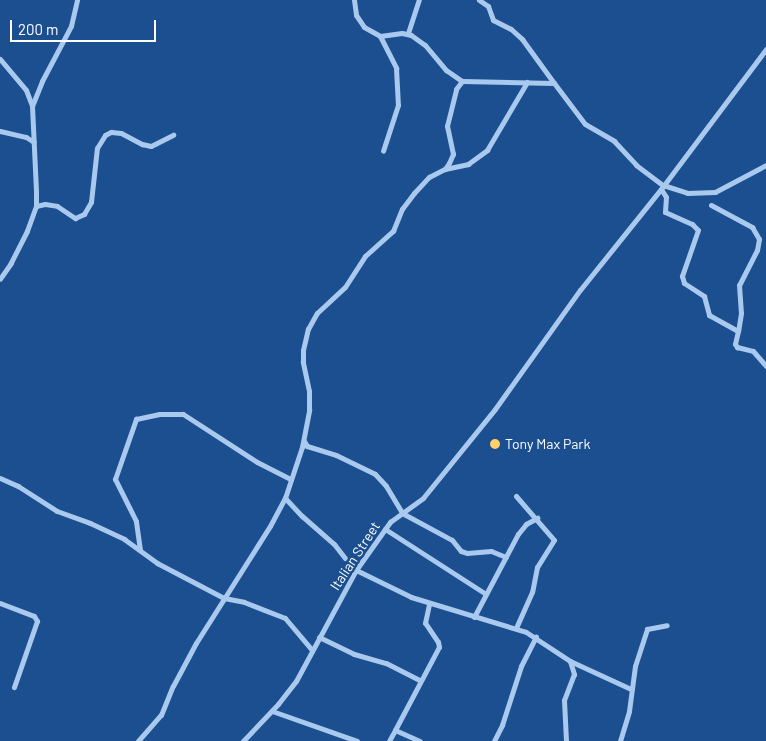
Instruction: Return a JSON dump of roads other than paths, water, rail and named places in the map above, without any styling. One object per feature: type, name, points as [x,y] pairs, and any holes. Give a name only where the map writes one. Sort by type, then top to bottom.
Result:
[{"type":"street","points":[[32,106],[42,81],[71,26],[78,0]]},
{"type":"street","points":[[354,0],[358,21],[374,34],[380,36],[408,33],[418,39],[446,70],[462,81],[554,83]]},
{"type":"street","points":[[408,33],[419,0]]},
{"type":"street","points":[[479,0],[488,6],[493,20],[511,29],[526,44],[585,124],[614,141],[636,166],[662,187],[687,193],[715,192],[766,166]]},
{"type":"street","points":[[380,36],[396,68],[398,105],[383,151]]},
{"type":"street","name":"Italian Street","points":[[243,741],[272,711],[296,681],[356,570],[385,529],[402,513],[423,498],[495,409],[567,308],[662,187],[766,49]]},
{"type":"street","points":[[0,58],[26,90],[32,106],[36,206],[17,253],[1,276]]},
{"type":"street","points":[[445,169],[453,154],[448,136],[449,119],[456,89],[462,81]]},
{"type":"street","points":[[138,741],[161,714],[173,686],[285,498],[304,441],[309,410],[303,350],[308,328],[317,313],[344,287],[366,256],[394,231],[402,209],[428,177],[445,169],[468,164],[479,158],[493,143],[527,82]]},
{"type":"street","points":[[0,131],[26,137],[34,142]]},
{"type":"street","points":[[36,206],[45,204],[57,206],[75,218],[80,218],[91,202],[97,148],[105,135],[111,132],[121,133],[142,144],[151,146],[173,135]]},
{"type":"street","points":[[662,187],[666,197],[665,212],[692,224],[698,230],[682,276],[684,283],[704,296],[709,315],[738,331]]},
{"type":"street","points":[[711,205],[752,227],[759,239],[757,250],[739,285],[741,313],[736,346],[752,350],[766,366]]},
{"type":"street","points":[[140,550],[136,520],[115,479],[136,419],[159,414],[183,414],[257,462],[291,479]]},
{"type":"street","points":[[304,441],[307,446],[336,455],[375,474],[386,486],[402,513],[452,540],[463,553],[491,551],[506,557]]},
{"type":"street","points":[[0,478],[24,489],[57,512],[103,529],[131,542],[157,563],[224,598],[244,602],[285,618],[312,650]]},
{"type":"street","points":[[516,496],[537,518],[554,540],[538,567],[532,592],[516,628]]},
{"type":"street","points":[[285,498],[334,544],[345,558]]},
{"type":"street","points":[[474,617],[526,524],[537,518]]},
{"type":"street","points":[[385,529],[486,594]]},
{"type":"street","points":[[356,570],[410,597],[429,604],[516,628],[536,638],[570,661],[631,689]]},
{"type":"street","points":[[0,603],[34,616],[37,621],[14,687]]},
{"type":"street","points":[[389,741],[420,680],[431,665],[439,645],[425,623],[429,604]]},
{"type":"street","points":[[620,741],[625,725],[636,660],[646,630],[667,625]]},
{"type":"street","points":[[319,637],[354,654],[386,663],[420,680]]},
{"type":"street","points":[[494,741],[502,725],[521,666],[536,638]]},
{"type":"street","points":[[566,741],[564,700],[574,674],[570,661]]},
{"type":"street","points":[[272,711],[357,741]]},
{"type":"street","points":[[395,730],[420,741]]},
{"type":"place","name":"Tony Max Park","points":[[495,444]]}]
